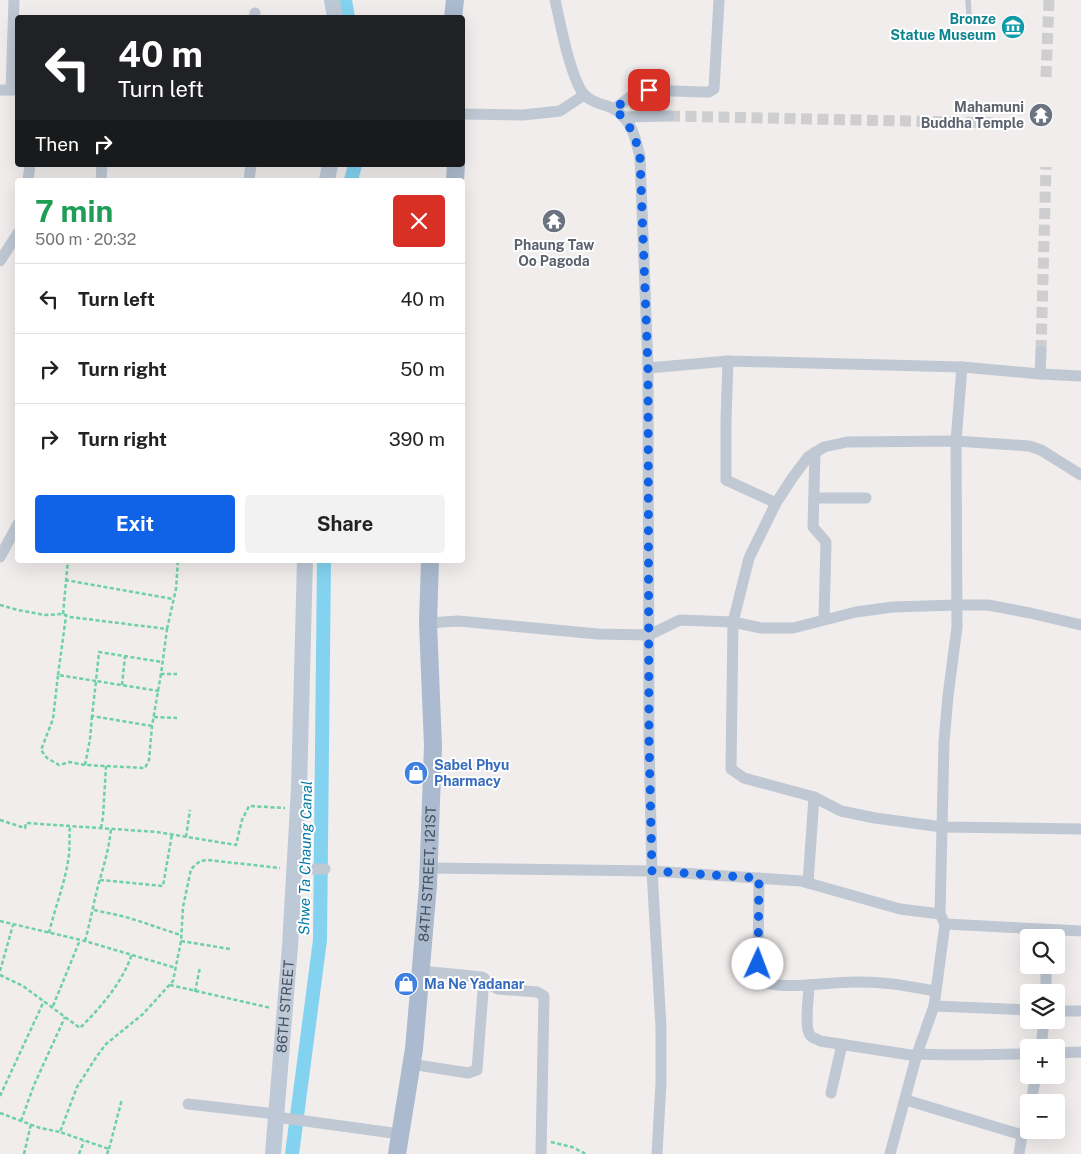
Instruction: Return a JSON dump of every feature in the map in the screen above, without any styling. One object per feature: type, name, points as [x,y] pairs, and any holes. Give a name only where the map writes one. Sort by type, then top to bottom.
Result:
[{"type":"main road","points":[[332,0],[335,15]]},
{"type":"main road","name":"86TH STREET","points":[[273,1154],[280,1117],[284,1010],[290,946],[298,809],[305,563]]},
{"type":"main road","name":"84TH STREET, 121ST","points":[[396,1154],[411,1064],[429,868],[433,746],[428,623],[430,563]]},
{"type":"street","points":[[9,90],[14,0]]},
{"type":"street","points":[[554,0],[575,79],[584,94],[596,102],[614,109],[623,117],[632,128],[640,157],[648,368],[649,739],[652,871],[661,1027],[661,1083],[657,1154]]},
{"type":"street","points":[[614,109],[630,97],[649,90],[709,92],[714,89],[719,0]]},
{"type":"street","points":[[465,114],[523,115],[560,111],[584,94]]},
{"type":"street","points":[[623,117],[670,116]]},
{"type":"street","points":[[0,261],[15,238]]},
{"type":"street","points":[[1040,374],[1041,351]]},
{"type":"street","points":[[648,368],[728,361],[962,368],[1081,376]]},
{"type":"street","points":[[728,361],[726,480],[776,503]]},
{"type":"street","points":[[890,1154],[917,1055],[934,1006],[942,919],[944,742],[957,627],[956,441],[962,368]]},
{"type":"street","points":[[1081,474],[1035,447],[956,441],[847,442],[824,447],[808,457],[776,503],[749,558],[733,622],[731,769],[744,778],[814,796],[841,811],[876,818],[942,827],[1081,829]]},
{"type":"street","points":[[815,452],[813,527],[826,542],[824,619]]},
{"type":"street","points":[[814,498],[866,498]]},
{"type":"street","points":[[0,557],[15,530]]},
{"type":"street","points":[[428,623],[458,622],[598,634],[649,635],[680,620],[733,622],[761,628],[793,628],[824,619],[884,608],[988,605],[1081,625]]},
{"type":"street","points":[[808,882],[814,796]]},
{"type":"street","points":[[429,868],[652,871],[808,882],[900,909],[942,919],[1020,930]]},
{"type":"street","points":[[294,869],[325,870]]},
{"type":"street","points":[[759,878],[759,978],[762,982],[768,984],[809,985],[889,982],[935,991]]},
{"type":"street","points":[[1065,932],[1081,931]]},
{"type":"street","points":[[421,971],[484,978],[498,989],[537,992],[544,996],[541,1154]]},
{"type":"street","points":[[411,1064],[468,1073],[476,1070],[484,978]]},
{"type":"street","points":[[809,985],[808,1032],[811,1037],[820,1041],[917,1055],[1020,1054]]},
{"type":"street","points":[[934,1006],[1020,1010]]},
{"type":"street","points":[[1065,1011],[1081,1011]]},
{"type":"street","points":[[831,1093],[842,1044]]},
{"type":"street","points":[[1065,1053],[1081,1052]]},
{"type":"street","points":[[906,1100],[1020,1134]]},
{"type":"street","points":[[188,1104],[400,1134]]},
{"type":"street","points":[[1019,1154],[1021,1139]]},
{"type":"lane","points":[[968,0],[969,16]]},
{"type":"path","points":[[68,563],[53,720],[41,750],[47,758],[59,765],[70,762],[85,765],[145,768],[149,760],[152,726],[162,674],[166,629],[176,589],[178,563]]},
{"type":"path","points":[[65,580],[172,599]]},
{"type":"path","points":[[0,605],[45,615],[64,615],[166,629]]},
{"type":"path","points":[[85,765],[90,739],[99,652],[162,662]]},
{"type":"path","points":[[122,685],[126,656]]},
{"type":"path","points":[[162,674],[177,674]]},
{"type":"path","points":[[58,675],[159,690]]},
{"type":"path","points":[[92,716],[152,726]]},
{"type":"path","points":[[154,717],[177,718]]},
{"type":"path","points":[[101,828],[106,766]]},
{"type":"path","points":[[0,820],[25,828],[26,822],[172,834],[236,844],[242,820],[249,806],[298,809]]},
{"type":"path","points":[[186,837],[190,810]]},
{"type":"path","points":[[49,934],[69,854],[70,826]]},
{"type":"path","points":[[85,941],[107,857],[112,829]]},
{"type":"path","points":[[100,880],[164,886],[172,834]]},
{"type":"path","points":[[60,1132],[77,1087],[97,1056],[106,1044],[143,1014],[170,985],[176,968],[181,941],[183,907],[191,869],[200,860],[208,860],[294,869]]},
{"type":"path","points":[[94,910],[130,918],[182,935]]},
{"type":"path","points":[[0,921],[85,941],[176,968]]},
{"type":"path","points":[[0,970],[13,925]]},
{"type":"path","points":[[52,1006],[80,940]]},
{"type":"path","points":[[181,941],[230,949]]},
{"type":"path","points":[[0,975],[22,986],[80,1028],[112,992],[126,972],[132,954]]},
{"type":"path","points":[[195,992],[200,967]]},
{"type":"path","points":[[170,985],[284,1010]]},
{"type":"path","points":[[0,1096],[44,1001]]},
{"type":"path","points":[[21,1121],[34,1086],[65,1017]]},
{"type":"path","points":[[107,1154],[122,1099]]},
{"type":"path","points":[[0,1113],[40,1128],[60,1132],[108,1149]]},
{"type":"path","points":[[24,1154],[32,1124]]},
{"type":"path","points":[[540,1139],[572,1147],[586,1154]]},
{"type":"path","points":[[79,1154],[84,1141]]},
{"type":"waterway","name":"Shwe Ta Chaung Canal","points":[[345,0],[348,15]]},
{"type":"waterway","name":"Shwe Ta Chaung Canal","points":[[352,178],[354,167]]},
{"type":"waterway","name":"Shwe Ta Chaung Canal","points":[[292,1154],[320,940],[324,563]]},
{"type":"tunnel","points":[[1046,77],[1049,0]]},
{"type":"tunnel","points":[[669,116],[1001,123]]},
{"type":"tunnel","points":[[1041,351],[1046,167]]},
{"type":"place","name":"Bronze Statue Museum","points":[[1013,27]]},
{"type":"place","name":"Mahamuni Buddha Temple","points":[[1041,115]]},
{"type":"place","name":"Phaung Taw Oo Pagoda","points":[[554,221]]},
{"type":"place","name":"Sabel Phyu Pharmacy","points":[[416,773]]},
{"type":"place","name":"Ma Ne Yadanar","points":[[406,984]]},
{"type":"route","points":[[649,90],[639,92],[614,109],[632,128],[637,140],[640,157],[648,368],[649,739],[652,871],[759,878],[758,964]]}]
